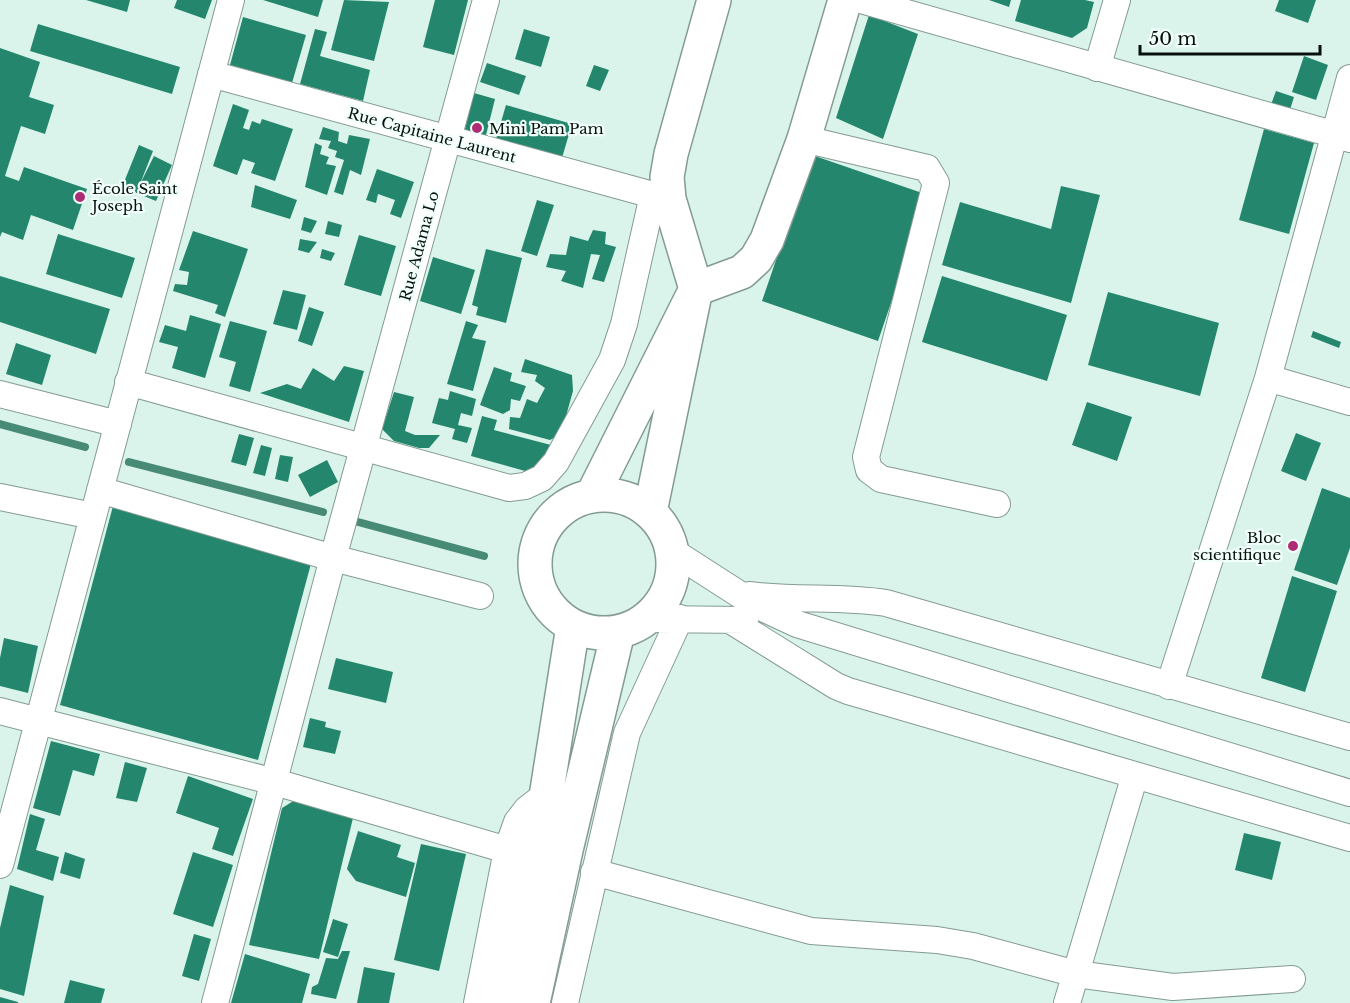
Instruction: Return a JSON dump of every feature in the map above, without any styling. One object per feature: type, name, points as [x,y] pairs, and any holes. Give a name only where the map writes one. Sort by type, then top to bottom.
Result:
[{"type":"highway","points":[[650,512],[696,289],[661,197],[714,0]]},
{"type":"highway","points":[[592,495],[696,289],[742,272],[756,259],[767,240],[804,139],[845,0]]},
{"type":"highway","points":[[592,495],[623,498],[650,512],[660,523],[672,551],[671,582],[666,596],[632,626],[603,633],[573,626],[560,617],[542,592],[535,562],[543,531],[552,519],[564,508],[592,495]]},
{"type":"highway","points":[[504,1003],[543,809],[573,626]]},
{"type":"highway","points":[[533,1003],[566,850],[632,626]]},
{"type":"street","points":[[0,865],[231,0]]},
{"type":"street","name":"Rue Adama Lo","points":[[216,1003],[333,558],[486,0]]},
{"type":"street","points":[[861,0],[1342,136]]},
{"type":"street","points":[[1097,68],[1117,0]]},
{"type":"street","name":"Rue Capitaine Laurent","points":[[211,74],[448,141],[661,197]]},
{"type":"street","points":[[1169,686],[1268,378],[1342,136],[1350,78]]},
{"type":"street","points":[[804,139],[927,168],[933,174],[936,183],[866,457],[869,470],[880,479],[997,504]]},
{"type":"street","points":[[128,382],[364,450],[509,488],[525,486],[542,478],[556,462],[612,360],[661,197]]},
{"type":"street","points":[[1268,378],[1350,402]]},
{"type":"street","points":[[0,394],[118,424]]},
{"type":"street","points":[[100,490],[333,558],[480,596]]},
{"type":"street","points":[[0,496],[93,516]]},
{"type":"street","points":[[672,551],[735,593],[797,624],[1350,793]]},
{"type":"street","points":[[735,593],[770,598],[851,598],[886,603],[1350,737]]},
{"type":"street","points":[[632,626],[680,618],[797,624]]},
{"type":"street","points":[[565,1003],[627,733],[680,618]]},
{"type":"street","points":[[730,620],[836,686],[848,691],[1350,838]]},
{"type":"street","points":[[0,711],[275,782],[507,850]]},
{"type":"street","points":[[1066,1003],[1135,775]]},
{"type":"street","points":[[477,1003],[507,850],[517,822],[527,809],[543,809]]},
{"type":"street","points":[[594,872],[811,930],[937,940],[973,946],[1076,974],[1174,995],[1292,979]]},
{"type":"building","points":[[86,0],[130,0],[127,12]]},
{"type":"building","points":[[177,0],[212,0],[205,19],[174,8]]},
{"type":"building","points":[[263,0],[323,0],[318,17]]},
{"type":"building","points":[[344,0],[389,2],[374,61],[331,50]]},
{"type":"building","points":[[435,0],[468,0],[454,55],[423,47]]},
{"type":"building","points":[[989,0],[1011,0],[1009,7]]},
{"type":"building","points":[[1021,0],[1094,2],[1087,28],[1072,38],[1015,21]]},
{"type":"building","points":[[1279,0],[1316,0],[1308,23],[1275,11]]},
{"type":"building","points":[[869,15],[918,34],[883,139],[836,118]]},
{"type":"building","points":[[243,17],[306,35],[292,83],[230,65]]},
{"type":"building","points":[[38,24],[180,67],[172,94],[30,51]]},
{"type":"building","points":[[315,29],[327,32],[320,56],[370,70],[363,101],[300,84]]},
{"type":"building","points":[[524,29],[550,37],[541,67],[515,59]]},
{"type":"building","points":[[0,48],[40,62],[29,97],[54,105],[45,134],[21,126],[5,176],[19,181],[24,167],[87,189],[73,230],[31,215],[23,240],[2,232],[0,237]]},
{"type":"building","points":[[1304,56],[1328,65],[1316,100],[1292,92]]},
{"type":"building","points":[[487,63],[526,76],[519,95],[480,82]]},
{"type":"building","points":[[594,65],[609,70],[600,91],[586,86]]},
{"type":"building","points":[[1276,91],[1294,97],[1288,116],[1269,110]]},
{"type":"building","points":[[474,93],[495,99],[485,139],[464,133]]},
{"type":"building","points":[[233,104],[249,110],[243,128],[249,130],[252,121],[260,124],[262,119],[293,129],[275,181],[251,173],[255,163],[243,159],[237,175],[213,166]]},
{"type":"building","points":[[506,105],[572,124],[559,168],[493,149]]},
{"type":"building","points":[[323,127],[339,132],[338,141],[347,144],[349,135],[370,139],[361,175],[350,170],[343,195],[334,192],[344,160],[335,157],[337,151],[328,148],[331,141],[319,139]]},
{"type":"building","points":[[1264,129],[1314,143],[1289,234],[1239,220]]},
{"type":"building","points":[[315,143],[322,146],[320,154],[329,157],[326,164],[336,166],[327,195],[305,187]]},
{"type":"building","points":[[139,145],[153,151],[140,184],[154,156],[172,165],[156,201],[122,187]]},
{"type":"building","points":[[812,155],[928,195],[878,341],[762,301]]},
{"type":"building","points":[[377,169],[414,182],[401,218],[390,214],[395,200],[378,194],[376,203],[366,200]]},
{"type":"building","points":[[255,185],[297,200],[290,219],[251,207]]},
{"type":"building","points":[[1061,186],[1100,195],[1071,303],[942,265],[960,202],[1051,229]]},
{"type":"building","points":[[537,200],[554,205],[537,256],[521,251]]},
{"type":"building","points":[[304,217],[317,221],[311,233],[301,230]]},
{"type":"building","points":[[328,221],[342,225],[339,237],[325,234]]},
{"type":"building","points":[[593,230],[606,232],[605,244],[616,247],[604,282],[592,279],[600,255],[591,254],[583,288],[561,281],[566,271],[546,267],[550,254],[566,255],[570,236],[588,241]]},
{"type":"building","points":[[193,231],[248,249],[225,317],[215,313],[218,305],[173,291],[175,284],[187,285],[189,272],[179,270]]},
{"type":"building","points":[[58,234],[135,258],[122,298],[46,274]]},
{"type":"building","points":[[359,235],[396,246],[381,296],[344,285]]},
{"type":"building","points":[[300,239],[317,242],[309,253],[298,250]]},
{"type":"building","points":[[322,249],[335,253],[331,261],[320,258]]},
{"type":"building","points":[[486,249],[522,258],[506,323],[476,315],[478,307],[472,305]]},
{"type":"building","points":[[433,257],[475,270],[461,314],[420,301]]},
{"type":"building","points":[[0,276],[110,309],[96,354],[0,322]]},
{"type":"building","points":[[942,276],[1067,315],[1047,381],[922,342]]},
{"type":"building","points":[[283,290],[306,295],[297,330],[273,324]]},
{"type":"building","points":[[1108,292],[1219,323],[1200,396],[1088,365]]},
{"type":"building","points":[[309,307],[324,312],[312,346],[298,341]]},
{"type":"building","points":[[190,315],[221,324],[205,378],[172,368],[178,347],[159,342],[165,325],[186,331]]},
{"type":"building","points":[[230,321],[267,331],[250,392],[229,386],[236,362],[219,357]]},
{"type":"building","points":[[466,321],[478,325],[472,338],[486,341],[473,391],[447,384]]},
{"type":"building","points":[[1313,331],[1341,342],[1339,348],[1311,337]]},
{"type":"building","points":[[16,343],[51,355],[42,385],[6,374]]},
{"type":"building","points":[[525,359],[572,375],[573,391],[561,434],[550,440],[509,429],[510,417],[520,418],[527,399],[537,403],[545,388],[535,381],[537,375],[521,372]]},
{"type":"building","points":[[344,366],[364,371],[349,422],[260,393],[287,384],[301,389],[313,368],[334,381]]},
{"type":"building","points":[[494,367],[512,373],[510,381],[526,386],[520,401],[511,399],[510,410],[503,414],[480,405]]},
{"type":"building","points":[[450,391],[476,399],[472,416],[461,413],[458,425],[472,428],[467,443],[452,439],[455,429],[432,423],[439,398],[448,400]]},
{"type":"building","points":[[394,392],[414,397],[405,431],[415,435],[440,435],[429,448],[419,448],[394,441],[382,429]]},
{"type":"building","points":[[1087,402],[1132,417],[1117,461],[1072,445]]},
{"type":"building","points":[[482,416],[497,420],[494,430],[551,445],[543,476],[471,456]]},
{"type":"building","points":[[1296,433],[1321,443],[1306,481],[1281,471]]},
{"type":"building","points":[[239,434],[254,438],[246,466],[231,462]]},
{"type":"building","points":[[261,445],[272,448],[265,476],[253,473]]},
{"type":"building","points":[[280,455],[293,457],[288,482],[275,479]]},
{"type":"building","points":[[327,460],[338,482],[310,497],[298,475]]},
{"type":"building","points":[[1322,488],[1350,498],[1350,548],[1337,585],[1294,570]]},
{"type":"building","points":[[113,506],[312,560],[258,760],[60,705]]},
{"type":"building","points":[[1292,576],[1337,591],[1305,692],[1261,678]]},
{"type":"building","points":[[4,638],[38,646],[28,693],[0,686],[0,658]]},
{"type":"building","points":[[336,658],[393,672],[386,703],[328,689]]},
{"type":"building","points":[[310,718],[326,722],[325,727],[341,731],[335,754],[303,747]]},
{"type":"building","points":[[51,741],[100,754],[94,776],[73,770],[60,816],[33,808]]},
{"type":"building","points":[[125,762],[147,768],[137,802],[116,798]]},
{"type":"building","points":[[188,776],[253,799],[233,856],[212,849],[219,828],[176,813]]},
{"type":"building","points":[[295,800],[353,818],[319,959],[249,945],[282,808]]},
{"type":"building","points":[[30,814],[45,819],[36,850],[59,857],[53,881],[17,869]]},
{"type":"building","points":[[358,831],[401,845],[397,857],[415,863],[406,897],[356,881],[347,869]]},
{"type":"building","points":[[1244,833],[1281,842],[1272,880],[1235,870]]},
{"type":"building","points":[[421,844],[466,854],[439,971],[394,960]]},
{"type":"building","points":[[65,852],[85,859],[80,879],[60,873]]},
{"type":"building","points":[[193,852],[233,865],[213,927],[173,914]]},
{"type":"building","points":[[10,885],[44,896],[24,996],[0,989],[0,928]]},
{"type":"building","points":[[333,919],[348,924],[338,957],[323,952]]},
{"type":"building","points":[[194,934],[211,939],[199,981],[182,976]]},
{"type":"building","points":[[342,951],[350,951],[336,999],[311,994],[312,987],[318,984],[326,958],[338,959]]},
{"type":"building","points":[[245,954],[310,974],[302,1003],[231,1003]]},
{"type":"building","points":[[364,967],[395,973],[389,1003],[357,1003]]},
{"type":"building","points":[[70,980],[105,989],[101,1003],[64,1003]]},
{"type":"building","points":[[0,997],[18,1002],[18,1003],[0,1003]]},
{"type":"waterway","points":[[0,424],[85,447]]},
{"type":"waterway","points":[[129,462],[323,512]]},
{"type":"waterway","points":[[347,519],[484,556]]},
{"type":"place","name":"Mini Pam Pam","points":[[477,128]]},
{"type":"place","name":"École Saint Joseph","points":[[80,197]]},
{"type":"place","name":"Bloc scientifique","points":[[1293,546]]}]
